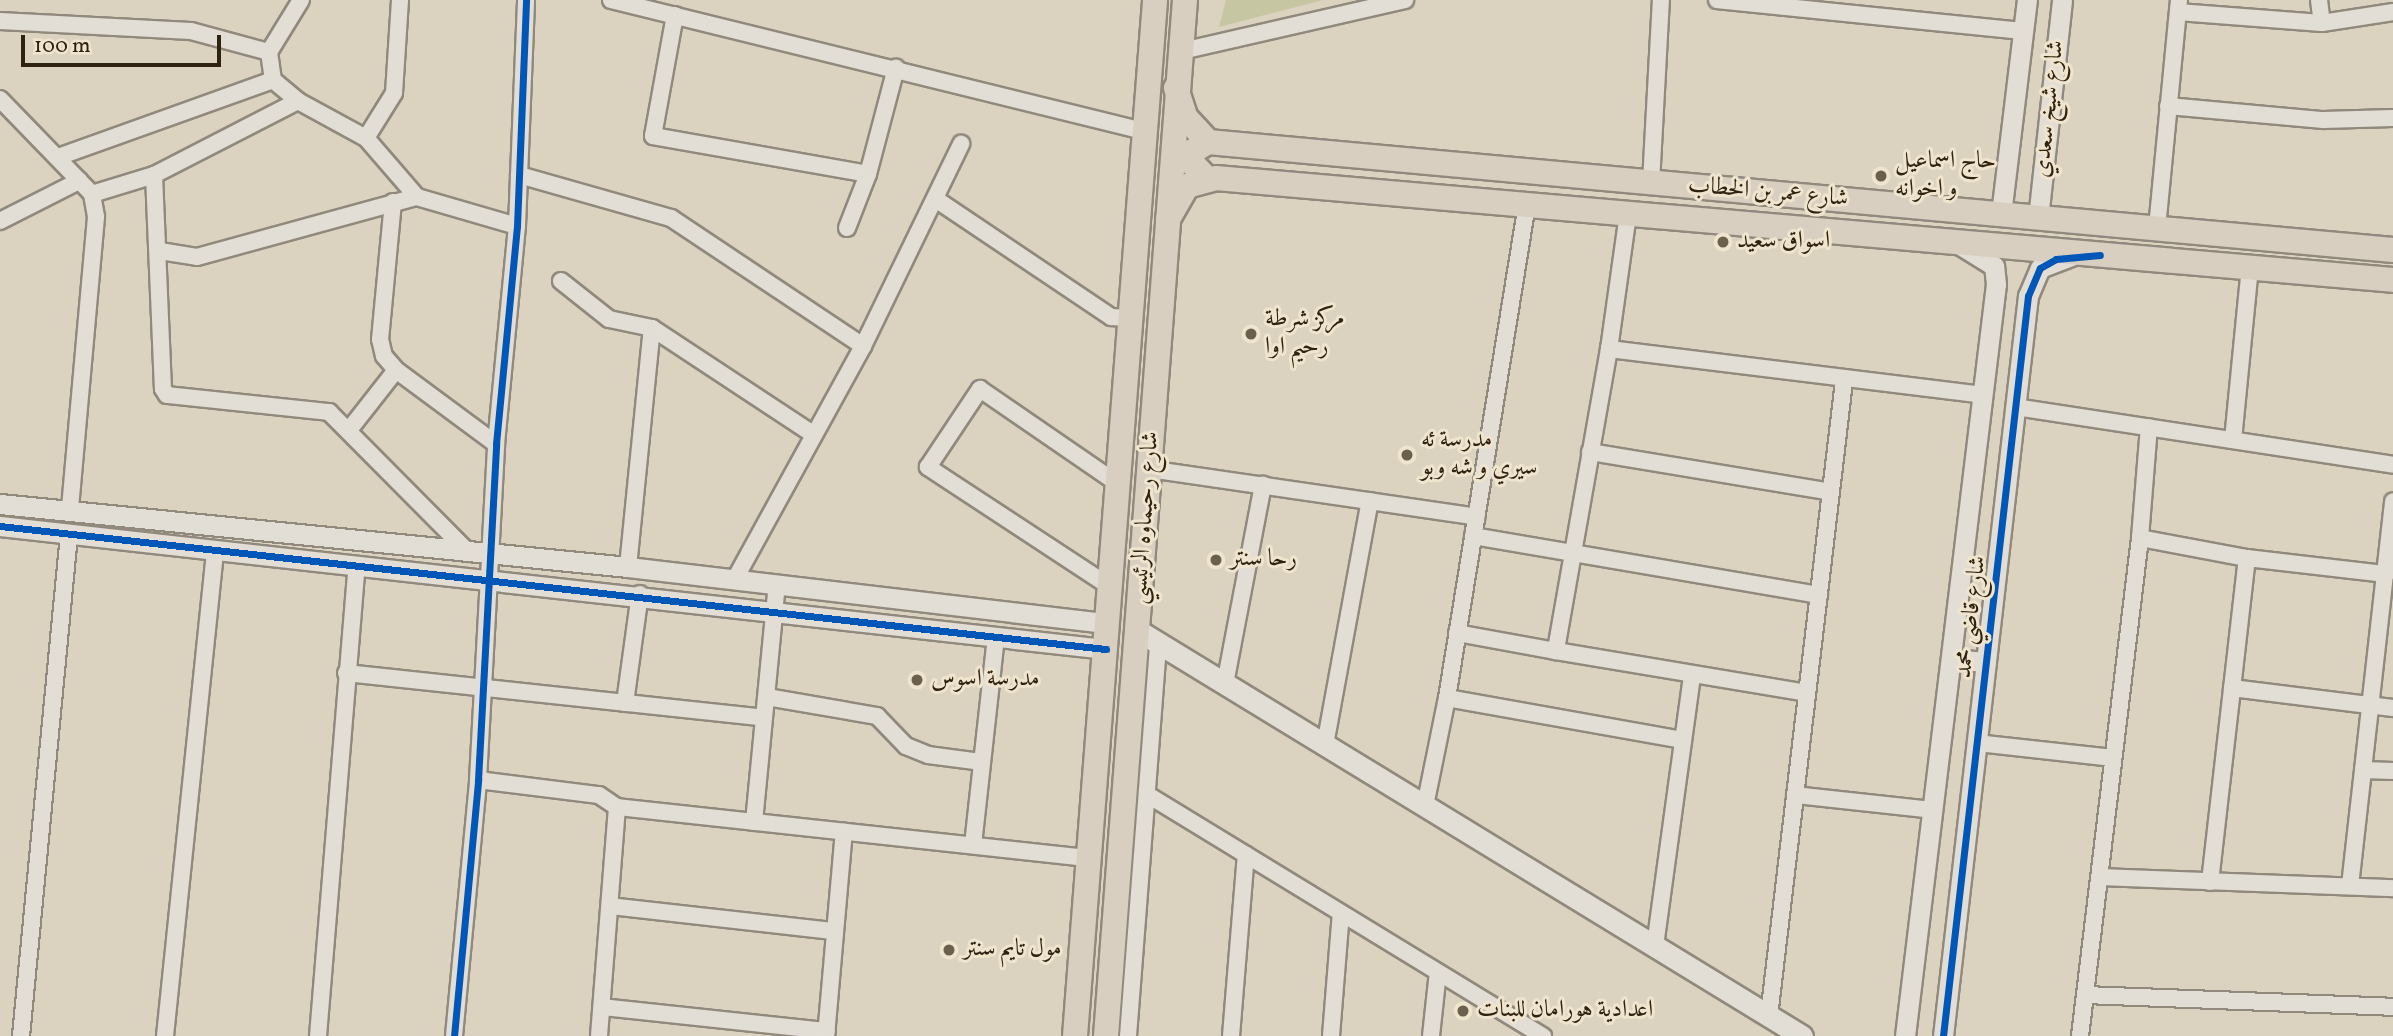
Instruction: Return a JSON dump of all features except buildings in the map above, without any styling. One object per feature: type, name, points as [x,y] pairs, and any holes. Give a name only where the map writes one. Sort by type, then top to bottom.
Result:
[{"type":"main road","name":"شارع رحيماوه الرئيسي","points":[[1075,1036],[1088,858],[1093,648],[1106,623],[1155,0]]},
{"type":"main road","name":"شارع رحيماوه الرئيسي","points":[[1106,1036],[1185,0]]},
{"type":"main road","points":[[1168,219],[1179,193],[1206,178],[1192,163],[1193,151],[1208,142],[1186,118],[1177,88]]},
{"type":"main road","name":"شارع عمر بن الخطاب","points":[[1208,142],[2393,250]]},
{"type":"main road","points":[[1385,193],[1386,159]]},
{"type":"main road","name":"شارع عمر بن الخطاب","points":[[1206,178],[2393,281]]},
{"type":"main road","points":[[1755,225],[1758,192]]},
{"type":"main road","points":[[2345,276],[2347,246]]},
{"type":"main road","points":[[1123,402],[1143,419],[1154,405]]},
{"type":"main road","points":[[1119,446],[1139,433],[1146,438],[1150,460]]},
{"type":"main road","points":[[1137,630],[1802,1036]]},
{"type":"street","points":[[301,0],[269,52],[273,80],[298,101],[366,138],[417,197]]},
{"type":"street","points":[[366,138],[394,93],[400,0]]},
{"type":"street","points":[[454,1036],[478,780],[496,444],[517,226],[526,0]]},
{"type":"street","points":[[611,0],[896,68],[1143,131]]},
{"type":"street","points":[[1182,51],[1405,0]]},
{"type":"street","points":[[1651,183],[1661,0]]},
{"type":"street","points":[[1717,0],[2024,31]]},
{"type":"street","name":"شارع شيخ سعدي","points":[[2001,214],[2027,0]]},
{"type":"street","name":"شارع شيخ سعدي","points":[[2038,218],[2062,0]]},
{"type":"street","points":[[2319,0],[2322,23]]},
{"type":"street","points":[[2157,228],[2178,6],[2322,23],[2393,12]]},
{"type":"street","points":[[675,15],[653,136],[868,174]]},
{"type":"street","points":[[0,21],[191,31],[269,52]]},
{"type":"street","points":[[846,228],[868,174],[896,68]]},
{"type":"street","points":[[58,157],[273,80]]},
{"type":"street","points":[[0,99],[92,194],[96,217],[70,510]]},
{"type":"street","points":[[92,194],[154,175],[298,101]]},
{"type":"street","points":[[2168,106],[2323,120],[2393,117]]},
{"type":"street","points":[[735,579],[863,346],[937,201],[961,144]]},
{"type":"street","points":[[154,175],[160,251],[163,389],[167,395],[329,412],[469,553]]},
{"type":"street","points":[[519,175],[671,218],[863,346]]},
{"type":"street","points":[[0,222],[79,181]]},
{"type":"street","points":[[160,251],[197,257],[417,197],[517,226]]},
{"type":"street","points":[[937,201],[1111,317],[1129,318]]},
{"type":"street","points":[[393,202],[380,339],[384,356],[396,370],[496,444]]},
{"type":"street","points":[[1425,806],[1447,698],[1527,205]]},
{"type":"street","points":[[1556,651],[1609,349],[1628,214]]},
{"type":"street","name":"شارع قاضي محمد","points":[[1905,1036],[1983,395],[1994,266],[1974,250],[1944,241]]},
{"type":"street","name":"شارع قاضي محمد","points":[[1943,1036],[2016,407],[2034,275],[2056,259],[2099,255]]},
{"type":"street","points":[[2234,440],[2249,268]]},
{"type":"street","points":[[561,281],[609,319],[652,328],[813,434]]},
{"type":"street","points":[[628,567],[652,328]]},
{"type":"street","points":[[1609,349],[1844,381],[1983,395]]},
{"type":"street","points":[[349,430],[396,370]]},
{"type":"street","points":[[1769,1016],[1844,381]]},
{"type":"street","points":[[1109,586],[928,467],[980,389],[1116,483]]},
{"type":"street","points":[[2016,407],[2393,465]]},
{"type":"street","points":[[2080,1036],[2140,538],[2149,427]]},
{"type":"street","points":[[1590,452],[1831,492]]},
{"type":"street","points":[[1150,460],[1263,485],[1477,517]]},
{"type":"street","points":[[1225,684],[1263,485]]},
{"type":"street","points":[[1325,745],[1370,501]]},
{"type":"street","points":[[2350,886],[2393,501]]},
{"type":"street","points":[[1093,648],[640,594],[69,535],[4,526],[4,504],[628,567],[1106,623]]},
{"type":"street","points":[[21,1036],[69,535]]},
{"type":"street","points":[[1474,536],[1819,595]]},
{"type":"street","points":[[2140,538],[2247,558],[2386,574]]},
{"type":"street","points":[[164,1036],[215,552]]},
{"type":"street","points":[[2210,882],[2247,558]]},
{"type":"street","points":[[318,1036],[346,673],[357,566]]},
{"type":"street","points":[[754,822],[777,584]]},
{"type":"street","points":[[625,703],[640,594]]},
{"type":"street","points":[[1081,621],[1093,648]]},
{"type":"street","points":[[1457,633],[1807,693]]},
{"type":"street","points":[[973,845],[996,636]]},
{"type":"street","points":[[1128,1036],[1158,643]]},
{"type":"street","points":[[1951,659],[1986,662]]},
{"type":"street","points":[[346,673],[764,718]]},
{"type":"street","points":[[1655,946],[1692,674]]},
{"type":"street","points":[[2232,688],[2393,708]]},
{"type":"street","points":[[767,697],[877,716],[917,751],[981,762]]},
{"type":"street","points":[[1447,698],[1683,740]]},
{"type":"street","points":[[1977,744],[2112,758]]},
{"type":"street","points":[[2363,770],[2393,771]]},
{"type":"street","points":[[478,780],[599,795],[617,807],[1088,858]]},
{"type":"street","points":[[1148,795],[1543,1036]]},
{"type":"street","points":[[1795,795],[1933,810]]},
{"type":"street","points":[[599,1036],[617,807]]},
{"type":"street","points":[[602,1007],[826,1033],[844,832]]},
{"type":"street","points":[[1231,1036],[1246,855]]},
{"type":"street","points":[[2101,877],[2393,888]]},
{"type":"street","points":[[610,906],[834,931]]},
{"type":"street","points":[[1331,1036],[1342,913]]},
{"type":"street","points":[[1431,1036],[1438,972]]},
{"type":"street","points":[[2085,995],[2393,1007]]},
{"type":"green space","points":[[1226,0],[1323,0],[1219,27]]},
{"type":"cycle path","points":[[454,1036],[478,780],[496,444],[517,226],[526,0]]},
{"type":"cycle path","points":[[1943,1036],[2028,296],[2040,268],[2056,259],[2100,255]]},
{"type":"cycle path","points":[[0,526],[1106,649]]},
{"type":"place","name":"حاج اسماعيل و اخوانه","points":[[1881,176]]},
{"type":"place","name":"اسواق سعيد","points":[[1723,242]]},
{"type":"place","name":"مركز شرطة رحيم اوا","points":[[1251,334]]},
{"type":"place","name":"مدرسة ئه سيري و شه وبو","points":[[1407,455]]},
{"type":"place","name":"رحا سنتر","points":[[1216,560]]},
{"type":"place","name":"مدرسة اسوس","points":[[917,680]]},
{"type":"place","name":"مول تايم سنتر","points":[[949,950]]},
{"type":"place","name":"اعدادية هورامان للبنات","points":[[1463,1011]]}]
